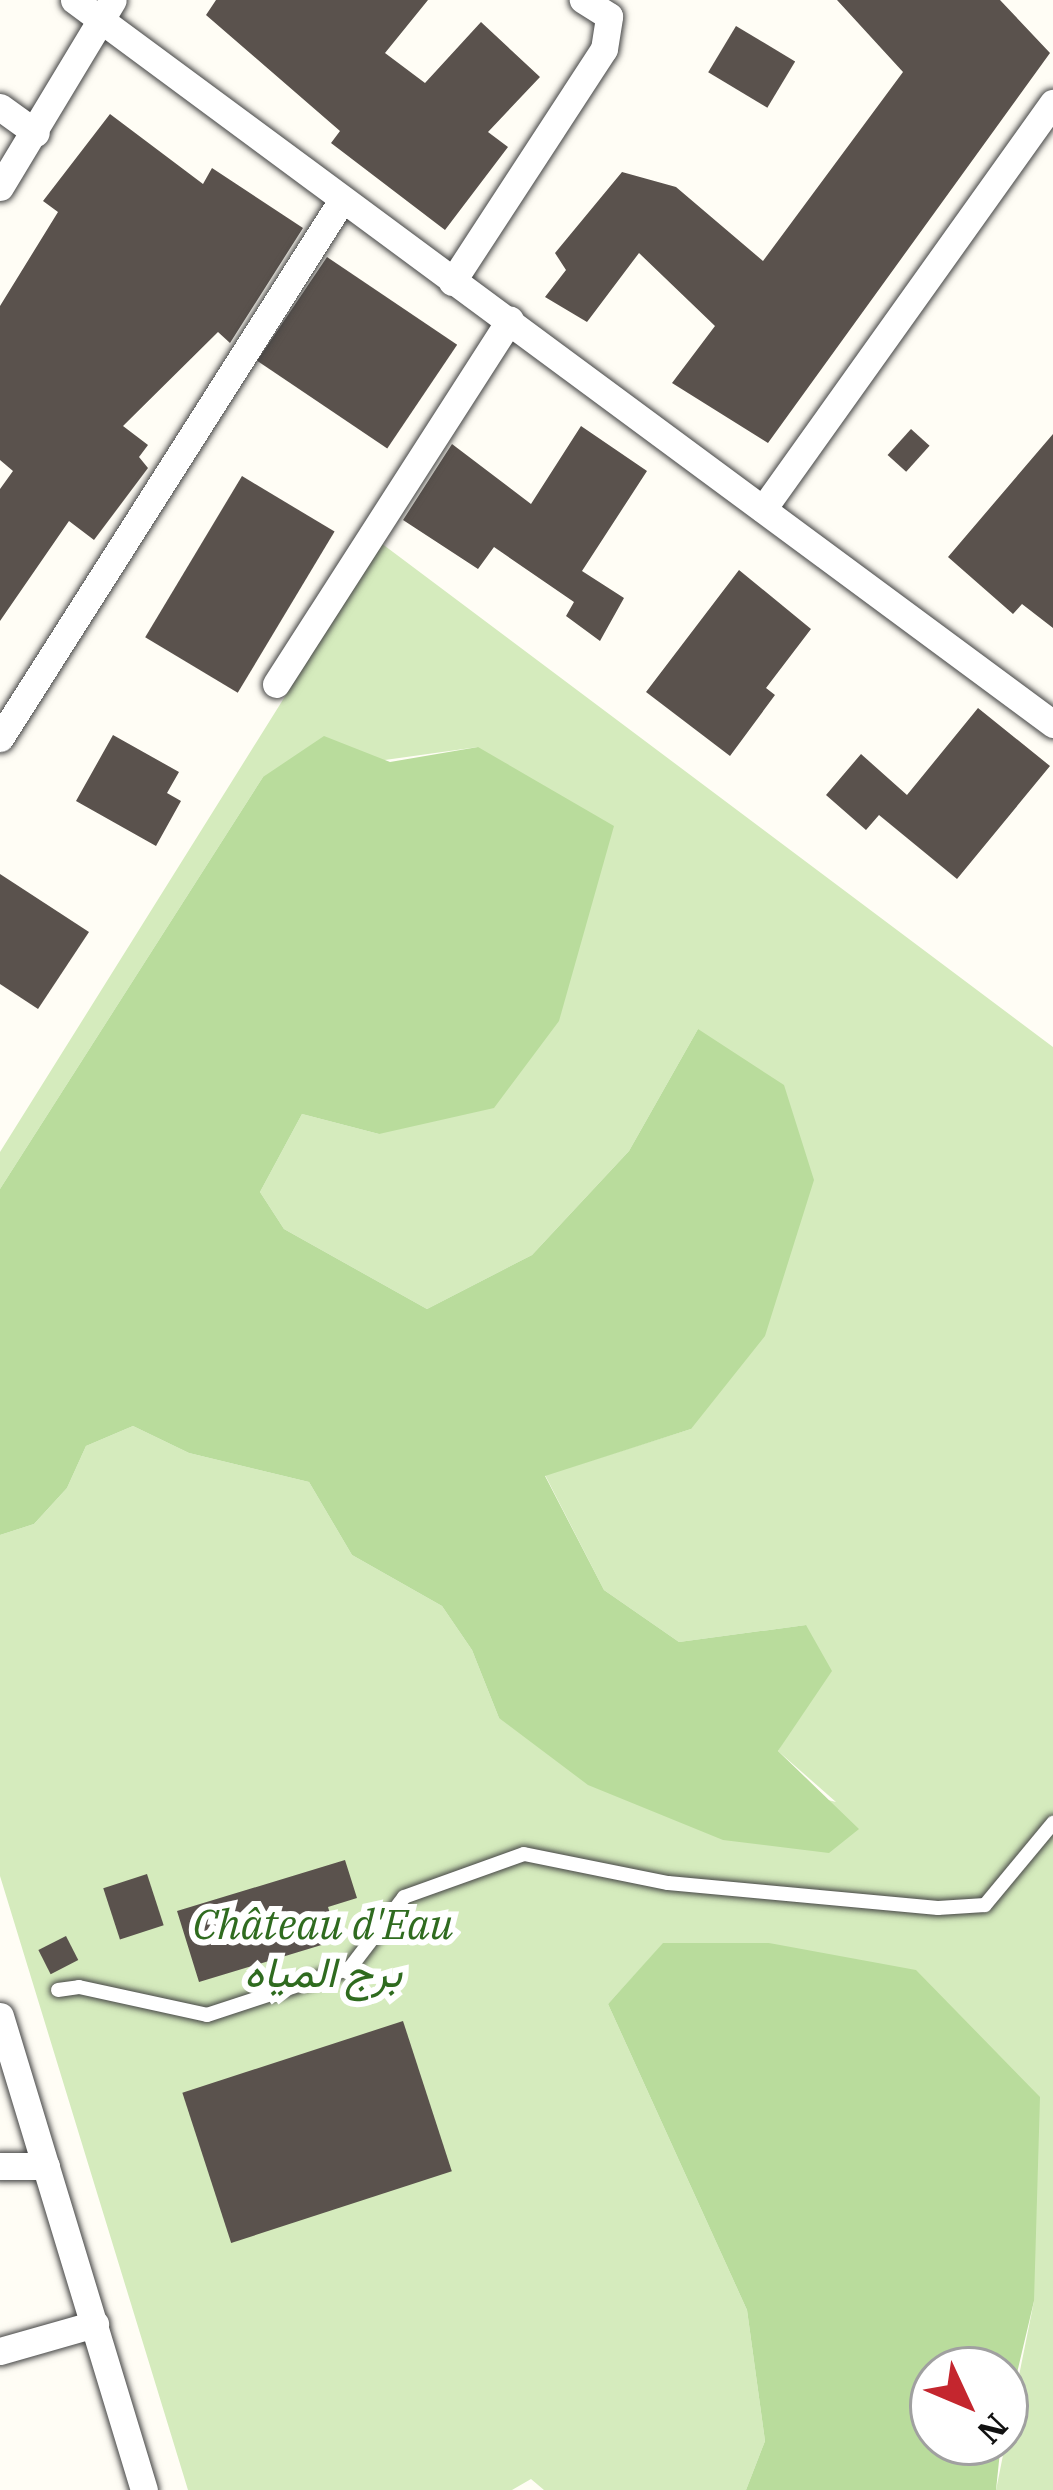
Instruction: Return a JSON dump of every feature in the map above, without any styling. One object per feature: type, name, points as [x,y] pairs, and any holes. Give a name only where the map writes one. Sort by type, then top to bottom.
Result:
[{"type":"street","points":[[74,0],[107,10],[340,203],[510,320],[1053,724]]},
{"type":"street","points":[[452,282],[604,49],[609,16],[583,0]]},
{"type":"street","points":[[0,187],[107,10]]},
{"type":"street","points":[[763,509],[1053,103]]},
{"type":"street","points":[[0,107],[36,133]]},
{"type":"street","points":[[0,738],[340,203]]},
{"type":"street","points":[[276,684],[510,320]]},
{"type":"street","points":[[0,2016],[144,2490]]},
{"type":"street","points":[[0,2166],[46,2166]]},
{"type":"street","points":[[0,2351],[95,2324]]},
{"type":"lane","points":[[58,1990],[79,1987],[207,2015],[338,1974],[371,1946],[404,1897],[524,1854],[668,1883],[938,1909],[985,1905],[1053,1823]]},
{"type":"green space","name":"Château d'Eau برج المياه","points":[[381,543],[1053,1047],[1053,2490],[996,2490],[1001,2466],[1029,2466],[1029,2346],[1025,2346],[1034,2301],[769,1943],[664,1943],[608,2004],[747,2310],[765,2441],[746,2490],[544,2490],[531,2479],[512,2490],[188,2490],[0,1876],[0,1535],[34,1524],[67,1488],[86,1446],[133,1426],[189,1453],[309,1482],[352,1555],[442,1606],[472,1650],[499,1718],[836,1802],[778,1751],[799,1716],[806,1625],[679,1642],[604,1590],[545,1475],[691,1429],[698,1029],[629,1151],[532,1255],[427,1309],[284,1229],[260,1192],[302,1114],[379,1134],[478,747],[263,777],[0,1189],[0,1152]]},
{"type":"green space","points":[[324,736],[390,762],[478,747],[614,826],[559,1021],[494,1108],[379,1134],[302,1114],[260,1192],[284,1229],[427,1309],[532,1255],[629,1151],[698,1029],[784,1085],[814,1180],[765,1336],[691,1429],[545,1476],[604,1590],[679,1642],[806,1625],[832,1671],[778,1751],[859,1829],[829,1853],[723,1840],[588,1785],[499,1718],[472,1650],[442,1606],[352,1555],[309,1482],[189,1453],[133,1426],[86,1446],[67,1488],[34,1524],[0,1535],[0,1189],[263,777]]},
{"type":"green space","points":[[663,1943],[769,1943],[916,1970],[1040,2097],[1034,2301],[1023,2346],[909,2346],[909,2466],[998,2466],[996,2490],[746,2490],[765,2441],[747,2310],[608,2004]]},
{"type":"building","points":[[216,0],[428,0],[385,53],[425,83],[481,22],[540,77],[488,132],[508,147],[445,230],[331,143],[340,131],[206,15]]},
{"type":"building","points":[[837,0],[1000,0],[1050,53],[768,443],[672,383],[715,326],[639,253],[587,322],[545,297],[566,270],[555,253],[622,172],[676,187],[763,261],[903,72]]},
{"type":"building","points":[[736,26],[795,62],[767,108],[708,72]]},
{"type":"building","points":[[110,114],[203,184],[212,168],[303,228],[230,343],[218,332],[123,426],[148,445],[139,457],[148,468],[94,540],[69,521],[0,621],[0,489],[13,471],[0,460],[0,306],[58,212],[43,201]]},
{"type":"building","points":[[327,257],[457,345],[387,448],[257,361]]},
{"type":"building","points":[[581,426],[647,471],[582,571],[624,598],[600,641],[566,616],[574,602],[494,547],[478,569],[403,520],[452,444],[531,504]]},
{"type":"building","points":[[911,429],[930,446],[906,472],[888,455]]},
{"type":"building","points":[[1053,434],[1053,628],[1022,604],[1013,614],[948,557]]},
{"type":"building","points":[[242,476],[335,532],[238,693],[145,637]]},
{"type":"building","points":[[739,570],[811,629],[766,688],[775,695],[730,756],[646,692]]},
{"type":"building","points":[[978,708],[1050,766],[957,879],[879,815],[866,830],[826,795],[861,754],[907,795]]},
{"type":"building","points":[[113,735],[179,772],[167,793],[181,801],[156,846],[76,801]]},
{"type":"building","points":[[0,874],[89,932],[38,1009],[0,984]]},
{"type":"building","points":[[345,1860],[357,1898],[328,1907],[338,1940],[199,1982],[177,1911]]},
{"type":"building","points":[[147,1874],[164,1925],[120,1940],[103,1888]]},
{"type":"building","points":[[66,1936],[78,1960],[51,1974],[38,1950]]},
{"type":"building","points":[[403,2021],[452,2171],[231,2243],[182,2093]]}]
